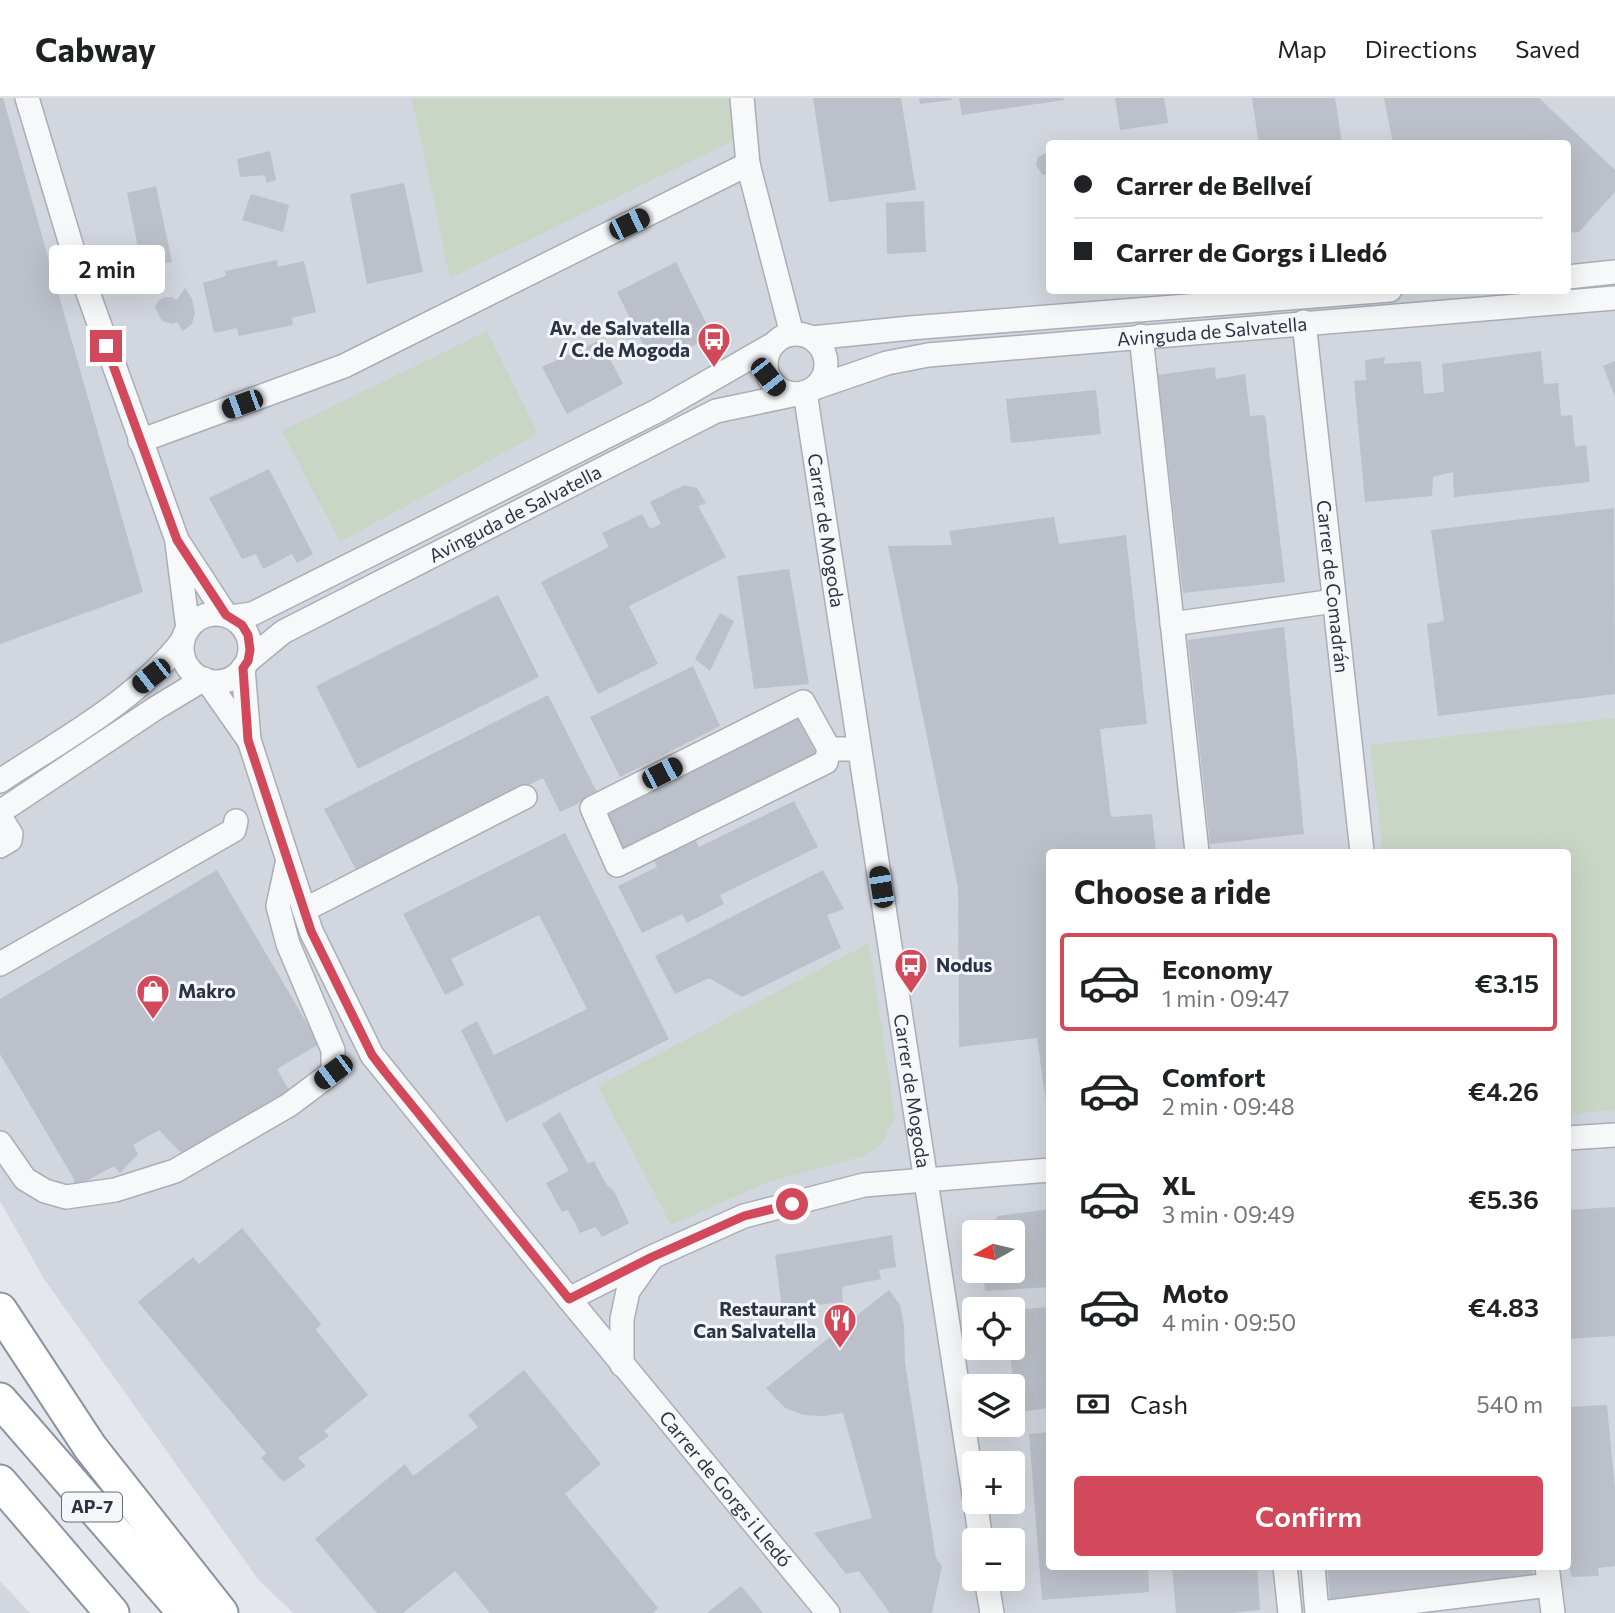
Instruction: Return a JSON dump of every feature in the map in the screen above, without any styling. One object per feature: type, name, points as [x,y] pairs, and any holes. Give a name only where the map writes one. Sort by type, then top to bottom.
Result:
[{"type":"highway","points":[[0,1310],[90,1447],[221,1613]]},
{"type":"highway","name":"AP-7","points":[[0,1400],[185,1613]]},
{"type":"highway","name":"AP-7","points":[[0,1482],[112,1613]]},
{"type":"highway","points":[[0,1506],[44,1534]]},
{"type":"street","points":[[27,98],[73,251],[177,540],[229,616],[242,625],[248,635],[250,650],[245,665],[230,680],[206,680],[195,675],[187,666],[182,652],[185,635],[177,540]]},
{"type":"street","points":[[742,98],[748,164],[802,336]]},
{"type":"street","points":[[140,441],[344,366],[748,164]]},
{"type":"street","points":[[1571,276],[1615,272]]},
{"type":"street","name":"Avinguda de Salvatella","points":[[802,336],[1340,294]]},
{"type":"street","name":"Avinguda de Salvatella","points":[[245,665],[283,632],[716,411],[805,392],[887,363],[928,355],[1615,298]]},
{"type":"street","name":"Carrer de Comadrán","points":[[1304,322],[1362,849]]},
{"type":"street","points":[[802,336],[822,348],[825,369],[822,379],[805,392],[777,388],[768,377],[765,367],[767,355],[779,338],[802,336]]},
{"type":"street","points":[[1141,336],[1197,849]]},
{"type":"street","name":"Avinguda de Salvatella","points":[[229,616],[252,614],[657,411],[772,345]]},
{"type":"street","name":"Carrer de Mogoda","points":[[805,392],[979,1528]]},
{"type":"street","points":[[1172,624],[1334,601]]},
{"type":"street","points":[[0,781],[116,704],[151,676],[193,622],[204,615],[229,616]]},
{"type":"street","name":"Carrer de Gorgs i Lledó","points":[[245,665],[248,740],[311,931],[372,1055],[622,1365],[828,1613]]},
{"type":"street","points":[[0,846],[10,840],[11,834],[0,814],[156,708],[206,680]]},
{"type":"street","name":"Carrer de Gorgs i Lledó","points":[[206,680],[248,740]]},
{"type":"street","points":[[803,702],[829,749],[826,762],[617,865],[592,808],[803,702]]},
{"type":"street","points":[[829,749],[859,749]]},
{"type":"street","points":[[304,910],[525,797]]},
{"type":"street","points":[[0,964],[234,830],[236,821]]},
{"type":"street","points":[[0,1143],[25,1179],[45,1191],[66,1197],[115,1190],[175,1171],[289,1105],[333,1072],[334,1050],[288,944],[278,906],[288,861]]},
{"type":"street","points":[[1571,1138],[1615,1135]]},
{"type":"street","points":[[569,1299],[652,1257],[744,1216],[864,1185],[1046,1170]]},
{"type":"street","points":[[622,1365],[622,1319],[628,1291],[652,1257]]},
{"type":"street","points":[[1285,1570],[1290,1613]]},
{"type":"street","points":[[1314,1570],[1319,1613],[1548,1576],[1553,1613]]},
{"type":"street","points":[[988,1591],[992,1611]]},
{"type":"shaded area","points":[[0,98],[1615,98],[1615,1613],[293,1613],[257,1578],[44,1279],[0,1201]]},
{"type":"shaded area","points":[[0,1581],[30,1613],[0,1613]]},
{"type":"green space","points":[[412,98],[738,98],[745,135],[450,278]]},
{"type":"green space","points":[[487,331],[538,434],[340,542],[282,431]]},
{"type":"green space","points":[[1615,718],[1615,1110],[1571,1114],[1571,849],[1383,849],[1370,745]]},
{"type":"green space","points":[[869,943],[895,1117],[881,1145],[864,1156],[768,1182],[671,1225],[598,1086]]},
{"type":"building","points":[[0,98],[3,98],[143,592],[0,644]]},
{"type":"building","points":[[813,98],[901,98],[916,190],[829,202]]},
{"type":"building","points":[[919,98],[951,98],[952,100],[920,104]]},
{"type":"building","points":[[959,98],[1064,98],[1064,100],[962,115]]},
{"type":"building","points":[[1115,98],[1164,98],[1168,123],[1120,130]]},
{"type":"building","points":[[1252,98],[1335,98],[1341,140],[1258,140]]},
{"type":"building","points":[[1384,98],[1539,98],[1615,170],[1615,192],[1579,232],[1571,233],[1571,140],[1392,140]]},
{"type":"building","points":[[270,151],[276,180],[266,183],[265,175],[240,177],[237,159]]},
{"type":"building","points":[[1046,153],[1046,175],[1042,174],[1036,165],[1038,157]]},
{"type":"building","points":[[404,183],[423,272],[367,284],[350,194]]},
{"type":"building","points":[[156,186],[172,262],[142,268],[127,193]]},
{"type":"building","points":[[251,194],[289,205],[283,232],[242,220]]},
{"type":"building","points":[[924,201],[926,252],[887,254],[886,203]]},
{"type":"building","points":[[277,260],[278,267],[304,261],[316,312],[292,318],[293,325],[239,336],[237,328],[214,333],[203,283],[226,276],[225,271]]},
{"type":"building","points":[[676,262],[713,337],[653,364],[617,292]]},
{"type":"building","points":[[185,288],[192,299],[195,313],[192,324],[183,331],[177,322],[172,324],[162,321],[155,307],[159,300],[165,297],[177,300]]},
{"type":"building","points":[[600,340],[623,384],[567,414],[542,367]]},
{"type":"building","points":[[1541,351],[1544,384],[1558,383],[1561,416],[1572,415],[1575,447],[1586,445],[1590,482],[1454,497],[1453,472],[1433,477],[1432,496],[1365,502],[1354,381],[1366,380],[1365,360],[1385,357],[1384,364],[1421,361],[1424,394],[1444,392],[1442,364]]},
{"type":"building","points":[[1615,361],[1615,397],[1603,366]]},
{"type":"building","points":[[1215,367],[1216,379],[1245,374],[1250,416],[1265,415],[1285,582],[1183,593],[1158,375]]},
{"type":"building","points":[[1096,390],[1101,434],[1011,443],[1006,399]]},
{"type":"building","points":[[269,469],[313,554],[297,563],[292,554],[263,569],[256,554],[242,559],[209,498]]},
{"type":"building","points":[[684,485],[697,488],[706,503],[698,506],[726,557],[629,606],[658,664],[598,694],[541,582],[609,547],[602,533],[642,514],[650,529],[661,524],[650,502]]},
{"type":"building","points":[[1614,508],[1615,694],[1438,716],[1427,624],[1444,621],[1431,530]]},
{"type":"building","points":[[1054,517],[1059,544],[1126,535],[1147,724],[1100,729],[1111,817],[1152,814],[1156,849],[1046,849],[1046,1103],[1037,1038],[959,1047],[958,888],[888,546],[952,545],[949,531]]},
{"type":"building","points":[[789,569],[809,684],[754,689],[737,576]]},
{"type":"building","points":[[498,595],[539,677],[358,769],[316,686]]},
{"type":"building","points":[[720,613],[734,621],[710,671],[695,659]]},
{"type":"building","points":[[1284,627],[1304,834],[1210,844],[1188,640]]},
{"type":"building","points":[[693,666],[720,726],[620,777],[590,717]]},
{"type":"building","points":[[548,695],[598,794],[560,812],[543,778],[356,870],[324,809]]},
{"type":"building","points":[[795,714],[820,761],[628,859],[601,812]]},
{"type":"building","points":[[794,801],[818,847],[720,895],[724,904],[687,923],[682,914],[642,933],[618,886],[657,867],[653,858],[694,837],[699,847]]},
{"type":"building","points":[[565,833],[669,1039],[506,1122],[461,1030],[477,1021],[494,1055],[587,1009],[539,915],[451,959],[464,985],[445,995],[403,914]]},
{"type":"building","name":"Makro","points":[[217,870],[319,1044],[277,1069],[293,1097],[187,1159],[159,1130],[133,1145],[138,1154],[120,1173],[114,1166],[74,1188],[74,1179],[0,1054],[0,999]]},
{"type":"building","points":[[823,870],[844,909],[827,915],[841,948],[742,997],[709,978],[675,994],[655,956]]},
{"type":"building","points":[[560,1112],[588,1164],[594,1161],[606,1184],[614,1191],[629,1223],[602,1237],[596,1227],[580,1233],[568,1210],[562,1212],[546,1183],[569,1171],[542,1124]]},
{"type":"building","points":[[1615,1207],[1615,1336],[1571,1339],[1571,1210]]},
{"type":"building","points":[[1046,1210],[1046,1287],[985,1291],[984,1283],[1026,1283],[1026,1220],[994,1220],[998,1216]]},
{"type":"building","points":[[242,1228],[321,1324],[316,1330],[368,1395],[324,1431],[329,1436],[298,1458],[306,1466],[283,1482],[261,1458],[266,1453],[138,1302],[193,1257],[199,1264]]},
{"type":"building","points":[[892,1235],[896,1267],[879,1270],[881,1279],[842,1287],[843,1302],[782,1309],[775,1255]]},
{"type":"building","points":[[889,1290],[900,1305],[904,1325],[905,1363],[936,1558],[942,1566],[932,1613],[890,1613],[859,1571],[846,1574],[814,1533],[872,1518],[843,1413],[804,1415],[785,1408],[766,1388]]},
{"type":"building","points":[[1046,1307],[1046,1408],[1025,1411],[1025,1374],[1012,1374],[1011,1360],[1025,1360],[1025,1309]]},
{"type":"building","points":[[524,1370],[601,1464],[565,1494],[658,1608],[653,1613],[490,1613],[455,1571],[403,1613],[377,1613],[315,1539],[405,1464],[413,1476],[478,1427],[468,1415]]},
{"type":"building","points":[[1607,1405],[1615,1489],[1615,1566],[1598,1568],[1599,1576],[1571,1577],[1571,1407]]},
{"type":"building","points":[[1046,1432],[1046,1570],[1148,1570],[1149,1592],[1042,1600],[1029,1434]]},
{"type":"building","points":[[1172,1570],[1257,1570],[1260,1610],[1176,1613]]},
{"type":"building","points":[[1327,1570],[1532,1570],[1533,1575],[1330,1599]]},
{"type":"building","points":[[741,1586],[763,1613],[707,1613]]},
{"type":"place","name":"Av. de Salvatella / C. de Mogoda","points":[[714,369]]},
{"type":"place","name":"Nodus","points":[[911,995]]},
{"type":"place","name":"Makro","points":[[153,1021]]},
{"type":"place","name":"Restaurant Can Salvatella","points":[[840,1350]]},
{"type":"route","points":[[106,346],[177,540],[226,615],[242,625],[248,635],[250,650],[248,661],[243,668],[248,740],[311,931],[372,1055],[385,1072],[569,1299],[652,1257],[744,1216],[792,1204]]}]
